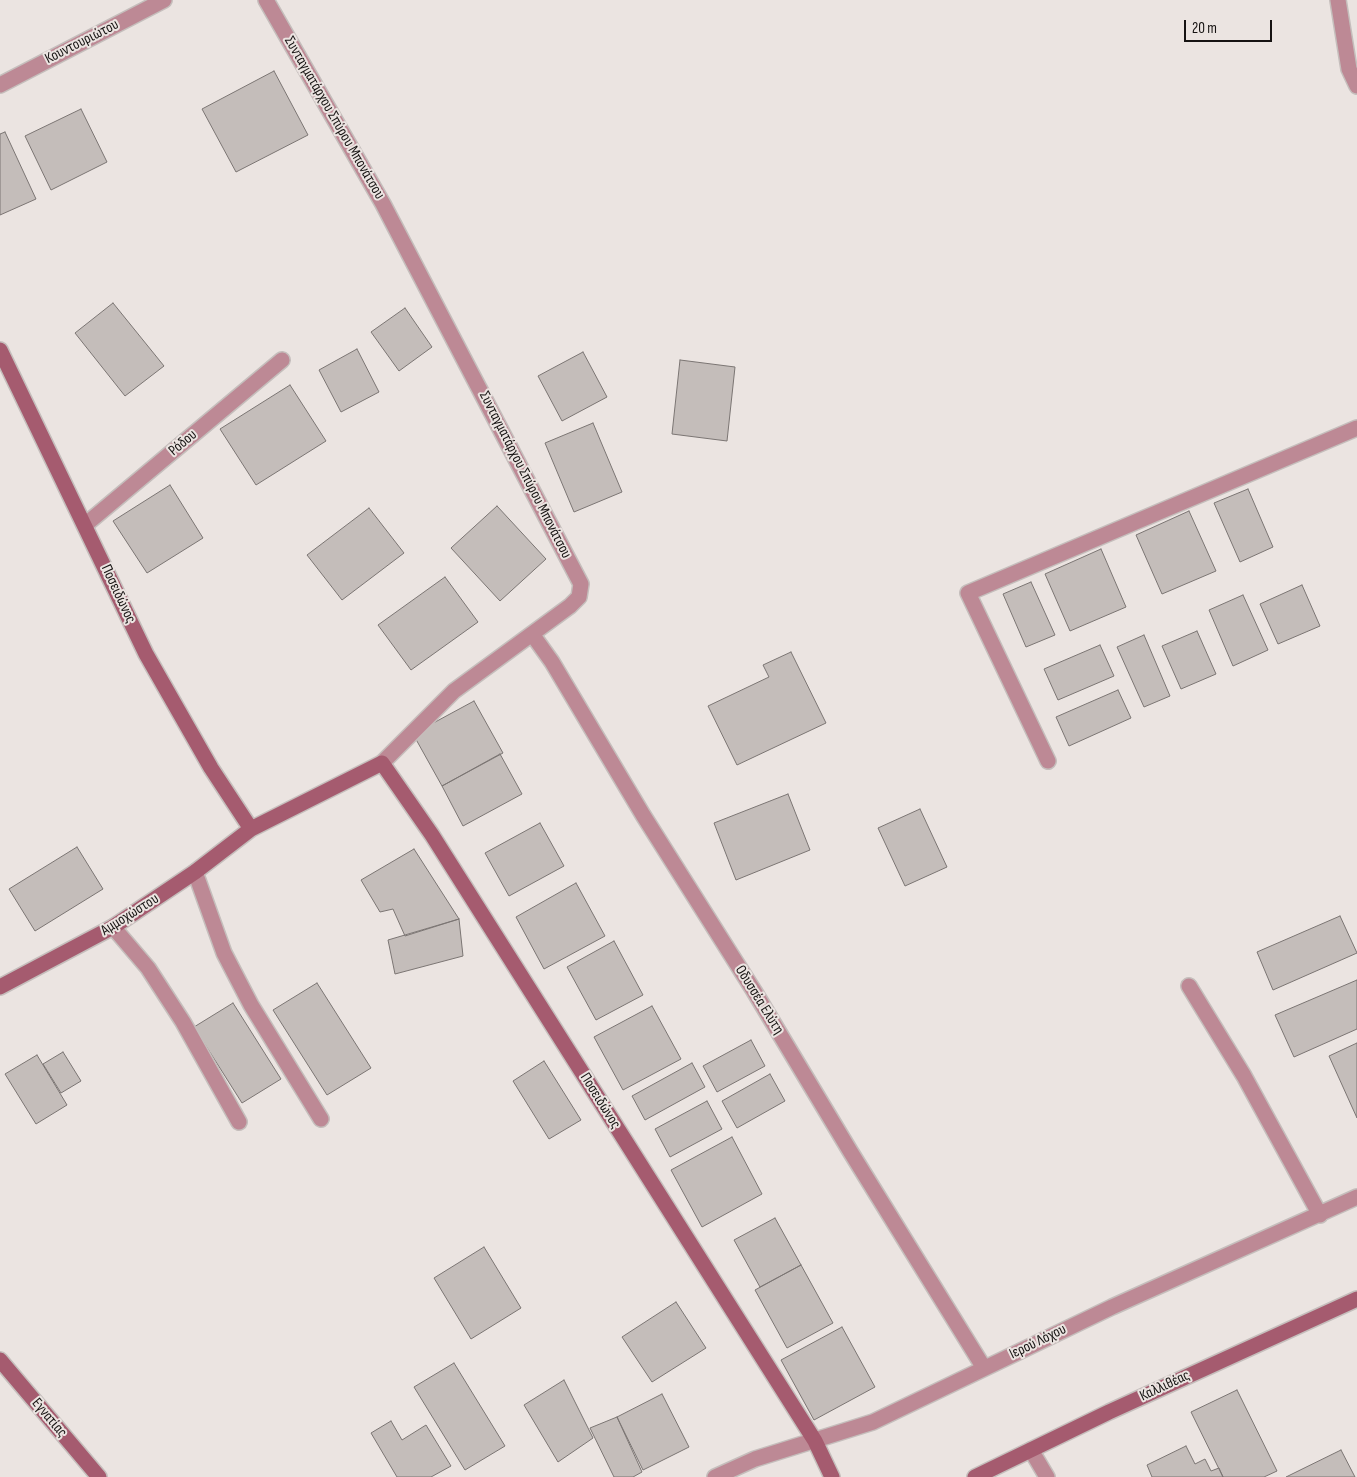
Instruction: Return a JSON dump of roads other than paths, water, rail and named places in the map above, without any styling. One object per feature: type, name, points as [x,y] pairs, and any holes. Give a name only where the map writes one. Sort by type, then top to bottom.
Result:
[{"type":"street","name":"Κουντουριώτου","points":[[0,84],[164,0]]},
{"type":"street","name":"Συνταγματάρχου Σπύρου Μπονάτσου","points":[[251,829],[382,763],[454,691],[579,597],[582,584],[383,204],[266,0]]},
{"type":"street","points":[[1338,0],[1349,69],[1357,86]]},
{"type":"street","name":"Ποσειδώνος","points":[[0,350],[146,654],[211,768],[251,829]]},
{"type":"street","name":"Ρόδου","points":[[85,525],[282,360]]},
{"type":"street","points":[[1048,761],[968,593],[1357,428]]},
{"type":"street","name":"Οδυσσέα Ελύτη","points":[[532,634],[552,662],[643,815],[754,991],[984,1368]]},
{"type":"street","name":"Ποσειδώνος","points":[[382,763],[432,835],[815,1440],[832,1477]]},
{"type":"street","name":"Αμμοχώστου","points":[[0,987],[113,927],[195,872],[251,829]]},
{"type":"street","points":[[195,872],[224,952],[251,1005],[321,1119]]},
{"type":"street","points":[[113,927],[148,968],[183,1022],[239,1122]]},
{"type":"street","points":[[1189,986],[1244,1076],[1320,1215]]},
{"type":"street","name":"Ιερού Λόχου","points":[[715,1477],[755,1459],[873,1422],[1112,1307],[1357,1197]]},
{"type":"street","name":"Καλλιθέας","points":[[975,1477],[1144,1396],[1357,1299]]},
{"type":"street","name":"Εγνατίας","points":[[0,1360],[99,1477]]},
{"type":"street","points":[[1031,1450],[1047,1477]]}]
